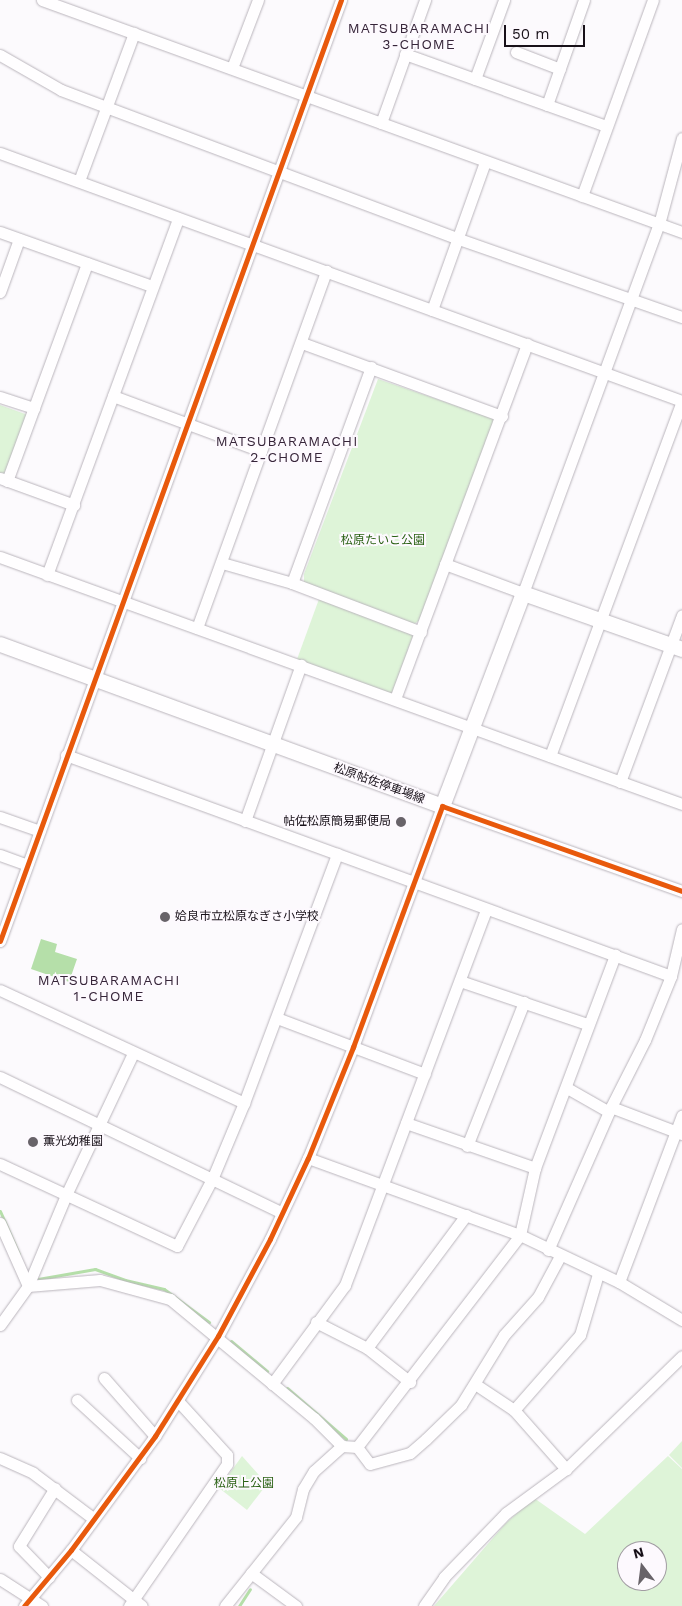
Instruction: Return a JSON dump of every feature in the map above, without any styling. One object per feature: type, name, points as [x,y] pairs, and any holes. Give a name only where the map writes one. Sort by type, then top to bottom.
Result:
[{"type":"main road","points":[[442,806],[470,727],[523,593],[676,647]]},
{"type":"main road","name":"松原帖佐停車場線","points":[[0,644],[273,746],[442,806]]},
{"type":"street","points":[[42,0],[682,232]]},
{"type":"street","points":[[232,68],[258,0]]},
{"type":"street","points":[[0,940],[342,0]]},
{"type":"street","points":[[381,123],[425,0]]},
{"type":"street","points":[[475,79],[504,0]]},
{"type":"street","points":[[547,105],[584,0]]},
{"type":"street","points":[[582,196],[653,0]]},
{"type":"street","points":[[79,181],[134,33]]},
{"type":"street","points":[[516,52],[560,69]]},
{"type":"street","points":[[405,54],[606,126]]},
{"type":"street","points":[[0,55],[60,90],[280,170],[456,238],[682,316]]},
{"type":"street","points":[[445,564],[523,593],[606,373],[659,224],[682,138]]},
{"type":"street","points":[[0,153],[682,402],[550,756]]},
{"type":"street","points":[[432,310],[456,238],[485,162]]},
{"type":"street","points":[[47,575],[178,218]]},
{"type":"street","points":[[0,232],[152,286]]},
{"type":"street","points":[[0,292],[19,239]]},
{"type":"street","points":[[74,505],[4,479],[34,408],[86,263]]},
{"type":"street","points":[[197,628],[302,343],[326,271]]},
{"type":"street","points":[[302,343],[502,416]]},
{"type":"street","points":[[395,699],[502,416],[527,344]]},
{"type":"street","points":[[292,583],[371,367]]},
{"type":"street","points":[[113,396],[261,451]]},
{"type":"street","points":[[0,397],[34,408]]},
{"type":"street","points":[[0,557],[682,804]]},
{"type":"street","points":[[222,563],[292,583],[421,632]]},
{"type":"street","points":[[620,782],[676,647],[682,615]]},
{"type":"street","points":[[245,821],[301,666]]},
{"type":"street","points":[[66,755],[671,976]]},
{"type":"street","points":[[28,1602],[71,1550],[140,1458],[218,1336],[308,1158],[353,1047],[442,806],[682,891]]},
{"type":"street","points":[[0,816],[40,831]]},
{"type":"street","points":[[0,1164],[177,1246],[213,1177],[244,1103],[337,854]]},
{"type":"street","points":[[0,855],[28,864]]},
{"type":"street","points":[[272,1384],[345,1285],[486,910]]},
{"type":"street","points":[[548,1250],[610,1110],[645,1040],[671,976],[678,965],[682,929]]},
{"type":"street","points":[[356,1447],[410,1382],[520,1235],[535,1168],[567,1088],[587,1024],[615,954]]},
{"type":"street","points":[[460,981],[587,1024]]},
{"type":"street","points":[[0,990],[244,1103]]},
{"type":"street","points":[[467,1146],[524,1002]]},
{"type":"street","points":[[277,1018],[425,1074]]},
{"type":"street","points":[[0,1325],[28,1286],[66,1195],[133,1053]]},
{"type":"street","points":[[0,1077],[99,1126],[213,1177],[282,1212]]},
{"type":"street","points":[[567,1088],[610,1110],[679,1133]]},
{"type":"street","points":[[619,1282],[679,1133],[682,1115]]},
{"type":"street","points":[[406,1123],[467,1146],[535,1168]]},
{"type":"street","points":[[308,1158],[520,1235],[560,1256],[619,1282],[682,1320]]},
{"type":"street","points":[[367,1348],[466,1215]]},
{"type":"street","points":[[0,1223],[28,1286]]},
{"type":"street","points":[[28,1286],[100,1280],[170,1298],[218,1336],[342,1446],[356,1447],[370,1464],[410,1453],[461,1405],[504,1336],[538,1298],[560,1256]]},
{"type":"street","points":[[514,1410],[580,1335],[598,1274]]},
{"type":"street","points":[[316,1322],[367,1348],[410,1382]]},
{"type":"street","points":[[424,1606],[444,1577],[506,1513],[566,1469],[682,1356]]},
{"type":"street","points":[[104,1378],[155,1436]]},
{"type":"street","points":[[475,1384],[514,1410],[566,1469]]},
{"type":"street","points":[[77,1400],[140,1458]]},
{"type":"street","points":[[71,1550],[135,1604],[227,1464],[227,1455],[178,1401]]},
{"type":"street","points":[[225,1606],[296,1517],[303,1489],[314,1471],[342,1446]]},
{"type":"street","points":[[0,1458],[33,1473],[94,1519]]},
{"type":"street","points":[[49,1577],[18,1546],[55,1488]]},
{"type":"street","points":[[251,1573],[296,1606]]},
{"type":"street","points":[[0,1579],[28,1602],[42,1606]]},
{"type":"green space","name":"松原たいこ公園","points":[[378,379],[495,419],[421,619],[413,625],[304,585],[304,574]]},
{"type":"green space","points":[[0,405],[28,415],[5,475],[0,473]]},
{"type":"green space","points":[[319,599],[414,634],[392,695],[297,660]]},
{"type":"green space","points":[[682,1441],[682,1468],[669,1455]]},
{"type":"green space","name":"松原上公園","points":[[242,1456],[267,1484],[247,1510],[219,1488]]},
{"type":"green space","points":[[668,1456],[682,1469],[682,1606],[434,1606],[506,1523],[534,1498],[585,1534]]},
{"type":"shaded area","points":[[41,939],[57,944],[55,952],[77,959],[69,982],[31,969]]},
{"type":"waterway","points":[[0,1211],[19,1254]]},
{"type":"waterway","points":[[38,1279],[95,1269],[125,1280],[164,1289],[209,1322]]},
{"type":"waterway","points":[[231,1341],[267,1371]]},
{"type":"waterway","points":[[287,1388],[346,1439]]},
{"type":"waterway","points":[[239,1606],[250,1589]]},
{"type":"cycle path","points":[[0,941],[341,0]]},
{"type":"cycle path","points":[[24,1606],[71,1550],[155,1436],[218,1336],[270,1239],[308,1158],[353,1047],[442,806],[682,891]]},
{"type":"place","name":"帖佐松原簡易郵便局","points":[[401,822]]},
{"type":"place","name":"姶良市立松原なぎさ小学校","points":[[165,917]]},
{"type":"place","name":"薫光幼稚園","points":[[33,1142]]},
{"type":"district","name":"MATSUBARAMACHI 3-CHOME","points":[[419,36]]},
{"type":"district","name":"MATSUBARAMACHI 2-CHOME","points":[[287,450]]},
{"type":"district","name":"MATSUBARAMACHI 1-CHOME","points":[[109,988]]}]
